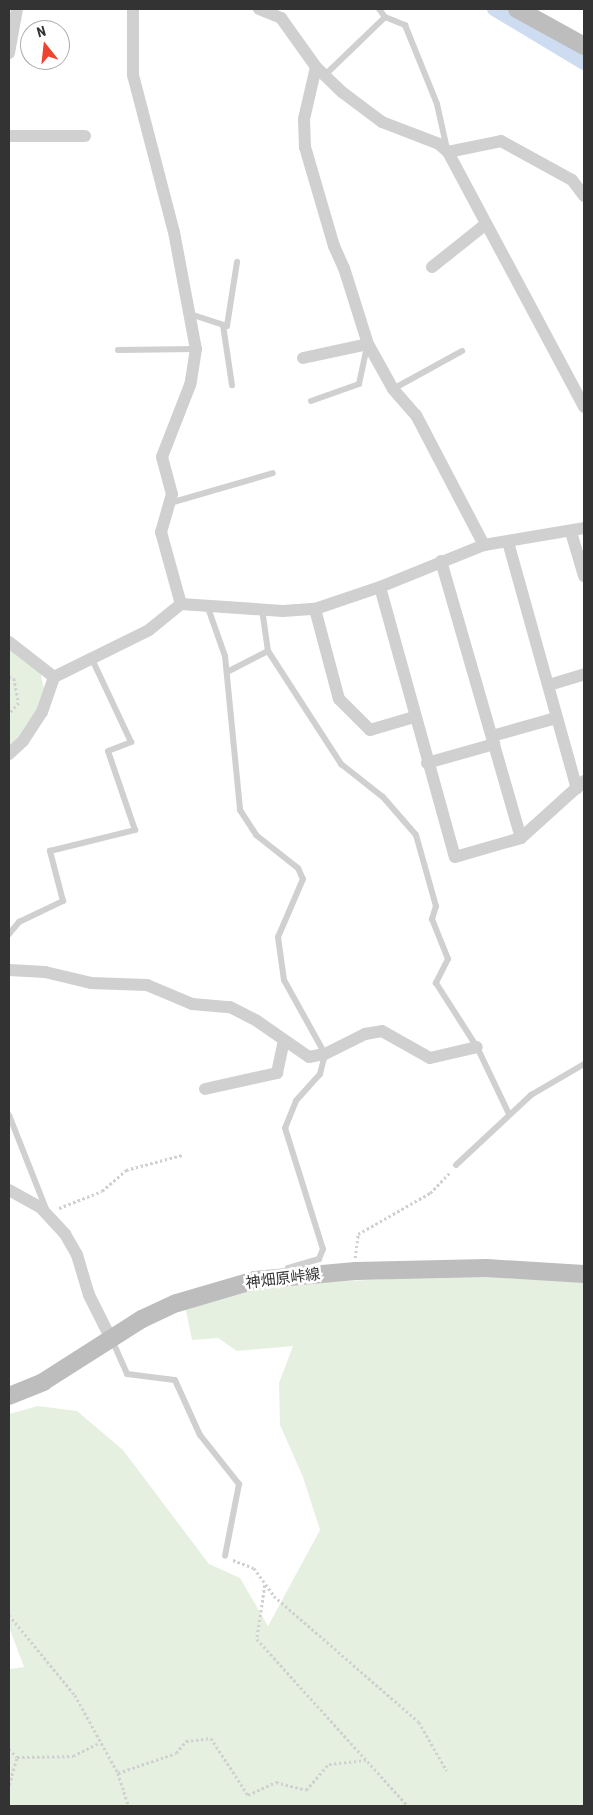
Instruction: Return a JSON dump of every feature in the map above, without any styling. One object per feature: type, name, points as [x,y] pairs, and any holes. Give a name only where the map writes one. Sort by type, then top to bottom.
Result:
[{"type":"street","points":[[9,53],[17,9]]},
{"type":"street","points":[[133,9],[133,75],[174,232],[196,349],[190,384],[162,456],[172,484],[170,503],[162,519],[161,532],[181,604]]},
{"type":"street","points":[[259,9],[282,13],[320,71],[382,122],[439,144],[448,152],[584,407]]},
{"type":"street","points":[[517,9],[584,46]]},
{"type":"street","points":[[320,71],[304,118],[306,148],[334,246],[344,268],[368,344],[393,389],[416,415],[484,545]]},
{"type":"street","points":[[9,136],[84,136]]},
{"type":"street","points":[[448,152],[501,141],[572,180],[584,196]]},
{"type":"street","points":[[432,267],[486,224]]},
{"type":"street","points":[[303,358],[368,344]]},
{"type":"street","points":[[9,754],[23,741],[42,712],[54,677],[149,630],[181,604],[207,604],[262,609],[315,609],[380,587],[484,545],[571,532],[584,528]]},
{"type":"street","points":[[571,532],[584,576]]},
{"type":"street","points":[[380,587],[414,717],[455,857],[521,838],[580,785],[556,718],[549,684],[508,542]]},
{"type":"street","points":[[441,561],[521,838]]},
{"type":"street","points":[[315,609],[339,700],[370,730],[414,717]]},
{"type":"street","points":[[9,642],[54,677]]},
{"type":"street","points":[[549,684],[584,674]]},
{"type":"street","points":[[427,763],[556,718]]},
{"type":"street","points":[[9,970],[45,972],[91,983],[146,985],[192,1004],[230,1007],[308,1058],[325,1054],[365,1034],[382,1031],[430,1058],[477,1047]]},
{"type":"street","points":[[205,1089],[277,1073],[284,1041]]},
{"type":"street","points":[[9,1190],[47,1213],[77,1255],[89,1295],[110,1337]]},
{"type":"street","name":"神畑原峠線","points":[[9,1396],[43,1382],[110,1337],[177,1303],[214,1290],[255,1280],[353,1271],[486,1268],[584,1274]]},
{"type":"lane","points":[[379,9],[385,17],[405,25],[437,104],[448,152]]},
{"type":"lane","points":[[320,71],[385,17]]},
{"type":"lane","points":[[190,314],[227,326],[237,262]]},
{"type":"lane","points":[[223,324],[232,385]]},
{"type":"lane","points":[[311,401],[359,384],[368,344]]},
{"type":"lane","points":[[118,350],[196,349]]},
{"type":"lane","points":[[393,389],[462,351]]},
{"type":"lane","points":[[170,503],[273,473]]},
{"type":"lane","points":[[207,604],[225,656],[240,810],[256,835],[298,868],[303,879],[278,937],[284,980],[325,1054],[320,1074],[296,1101],[285,1128],[323,1250],[319,1259],[288,1268],[288,1278]]},
{"type":"lane","points":[[262,609],[268,651],[341,764],[383,797],[416,835],[436,906],[432,919],[448,959],[436,983],[477,1047],[509,1114]]},
{"type":"lane","points":[[227,672],[268,651]]},
{"type":"lane","points":[[9,934],[19,922],[63,901],[50,852],[135,830],[108,752],[131,742],[92,659]]},
{"type":"lane","points":[[456,1165],[531,1095],[584,1064]]},
{"type":"lane","points":[[9,1115],[47,1213]]},
{"type":"lane","points":[[110,1337],[127,1374],[175,1380],[200,1435],[239,1484],[225,1556]]},
{"type":"path","points":[[9,677],[14,678],[19,703],[9,714]]},
{"type":"path","points":[[47,1213],[102,1191],[126,1170],[182,1155]]},
{"type":"path","points":[[353,1271],[358,1234],[430,1193],[456,1165]]},
{"type":"path","points":[[225,1556],[254,1568],[274,1596],[419,1722],[447,1771]]},
{"type":"path","points":[[265,1584],[257,1639],[408,1806]]},
{"type":"path","points":[[9,1615],[75,1696],[118,1773],[129,1806]]},
{"type":"path","points":[[118,1773],[176,1753],[186,1741],[211,1738],[248,1795],[276,1782],[306,1790],[328,1764],[366,1760]]},
{"type":"path","points":[[9,1749],[17,1757],[73,1756],[101,1742]]},
{"type":"path","points":[[9,1785],[17,1757]]},
{"type":"green space","points":[[9,646],[40,670],[44,689],[38,709],[20,739],[9,749]]},
{"type":"green space","points":[[489,1274],[584,1280],[584,1806],[9,1806],[9,1669],[24,1667],[9,1627],[9,1414],[38,1406],[77,1411],[123,1450],[209,1564],[240,1578],[268,1626],[320,1530],[303,1477],[280,1425],[279,1383],[293,1346],[237,1351],[218,1338],[192,1340],[185,1306],[217,1293],[289,1284]]},
{"type":"waterway","points":[[494,9],[584,63]]}]
